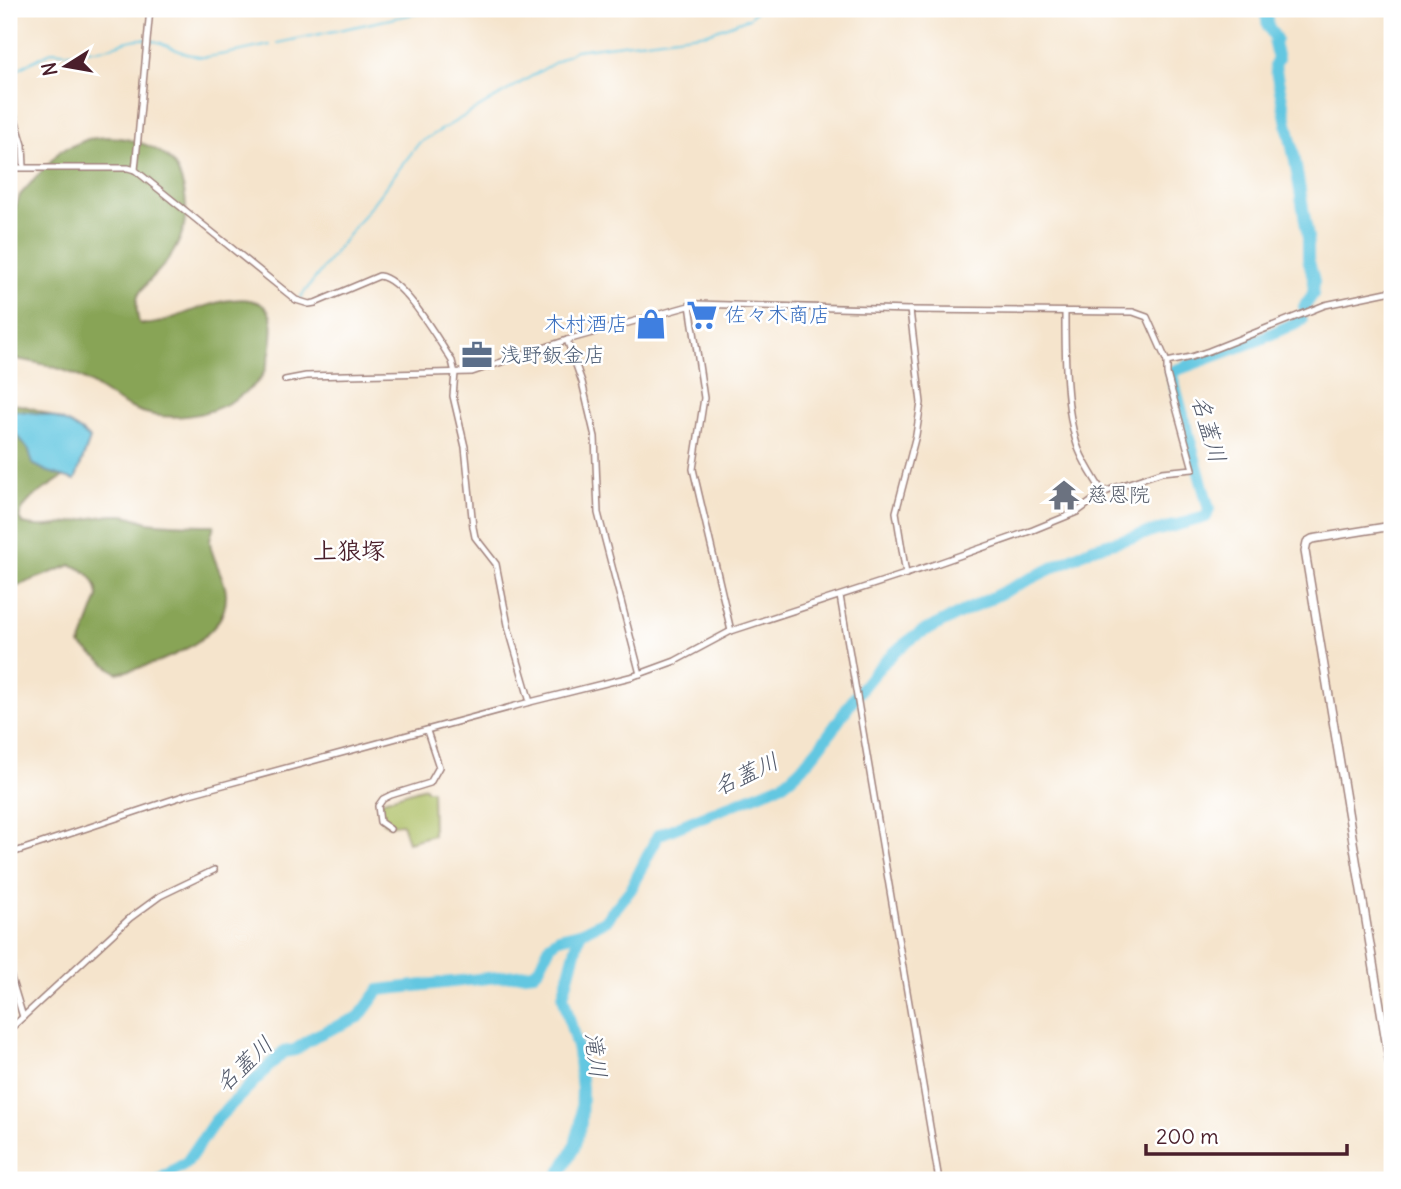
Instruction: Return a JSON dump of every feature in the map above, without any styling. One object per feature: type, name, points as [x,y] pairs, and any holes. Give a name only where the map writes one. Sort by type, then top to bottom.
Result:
[{"type":"street","points":[[135,170],[150,9]]},
{"type":"street","points":[[9,98],[23,145],[24,167]]},
{"type":"street","points":[[9,168],[135,170],[296,300],[315,303],[374,276],[388,278],[409,298],[452,361],[455,373],[453,396],[465,447],[475,537],[496,564],[509,630],[530,702]]},
{"type":"street","points":[[1167,362],[1209,351],[1325,304],[1392,291]]},
{"type":"street","points":[[9,854],[186,795],[640,674],[675,661],[731,631],[1042,527],[1077,512],[1103,493],[1162,472],[1193,469],[1167,374],[1167,362],[1147,317],[1133,312],[910,310],[702,303],[567,340],[472,372],[306,376],[285,380]]},
{"type":"street","points":[[690,305],[704,398],[693,470],[731,631]]},
{"type":"street","points":[[906,574],[895,512],[916,435],[920,403],[910,310]]},
{"type":"street","points":[[1065,313],[1071,422],[1079,451],[1103,493]]},
{"type":"street","points":[[567,340],[582,382],[595,437],[598,513],[640,674]]},
{"type":"street","points":[[1392,526],[1312,539],[1307,542],[1305,551],[1392,1078]]},
{"type":"street","points":[[840,596],[939,1180]]},
{"type":"street","points":[[390,829],[380,822],[378,806],[383,799],[430,783],[439,767],[427,730]]},
{"type":"street","points":[[9,1030],[130,918],[160,896],[214,870]]},
{"type":"street","points":[[9,971],[23,1017]]},
{"type":"green space","points":[[106,137],[136,141],[156,149],[177,170],[185,195],[185,220],[178,244],[138,296],[136,306],[139,323],[162,321],[231,300],[247,299],[261,304],[270,314],[272,340],[263,375],[244,393],[225,405],[186,416],[144,413],[76,375],[43,364],[9,358],[9,227],[20,195],[60,151],[88,139]]},
{"type":"green space","points":[[9,403],[33,408],[52,416],[85,447],[74,468],[32,498],[24,507],[19,518],[23,524],[60,525],[122,515],[156,523],[214,525],[210,539],[211,548],[226,593],[224,610],[216,625],[203,638],[169,657],[117,673],[80,645],[98,597],[96,586],[86,573],[71,565],[9,589]]},
{"type":"green space","points":[[425,787],[426,790],[432,790],[433,835],[408,842],[402,824],[390,825],[383,822],[380,807],[383,800]]},
{"type":"water","points":[[9,410],[32,412],[62,420],[90,439],[75,480],[33,464],[29,450],[15,432],[9,431]]},
{"type":"waterway","points":[[278,43],[437,9]]},
{"type":"waterway","points":[[300,298],[419,143],[576,50],[708,33],[749,18],[758,9]]},
{"type":"waterway","name":"名蓋川","points":[[1265,9],[1268,26],[1276,39],[1274,44],[1278,59],[1275,65],[1295,161],[1308,238],[1308,258],[1314,281],[1313,294],[1304,307]]},
{"type":"waterway","points":[[9,77],[20,68],[53,51],[79,54],[86,49],[101,49],[135,39],[157,42],[200,57],[270,45]]},
{"type":"waterway","name":"名蓋川","points":[[1269,335],[1302,320]]},
{"type":"waterway","name":"名蓋川","points":[[159,1180],[187,1162],[215,1121],[283,1052],[295,1050],[315,1036],[359,1017],[379,990],[534,973],[551,944],[559,938],[580,933],[606,920],[631,889],[658,835],[783,784],[797,772],[821,745],[875,672],[896,651],[920,633],[1093,548],[1206,517],[1209,509],[1171,372],[1263,338]]},
{"type":"waterway","name":"滝川","points":[[556,1180],[574,1148],[581,1123],[582,1089],[578,1051],[563,996],[580,933]]},
{"type":"place","name":"佐々木商店","points":[[702,315]]},
{"type":"place","name":"木村酒店","points":[[651,324]]},
{"type":"place","name":"浅野鈑金店","points":[[477,355]]},
{"type":"place","name":"慈恩院","points":[[1064,495]]},
{"type":"district","name":"上狼塚","points":[[349,551]]}]
